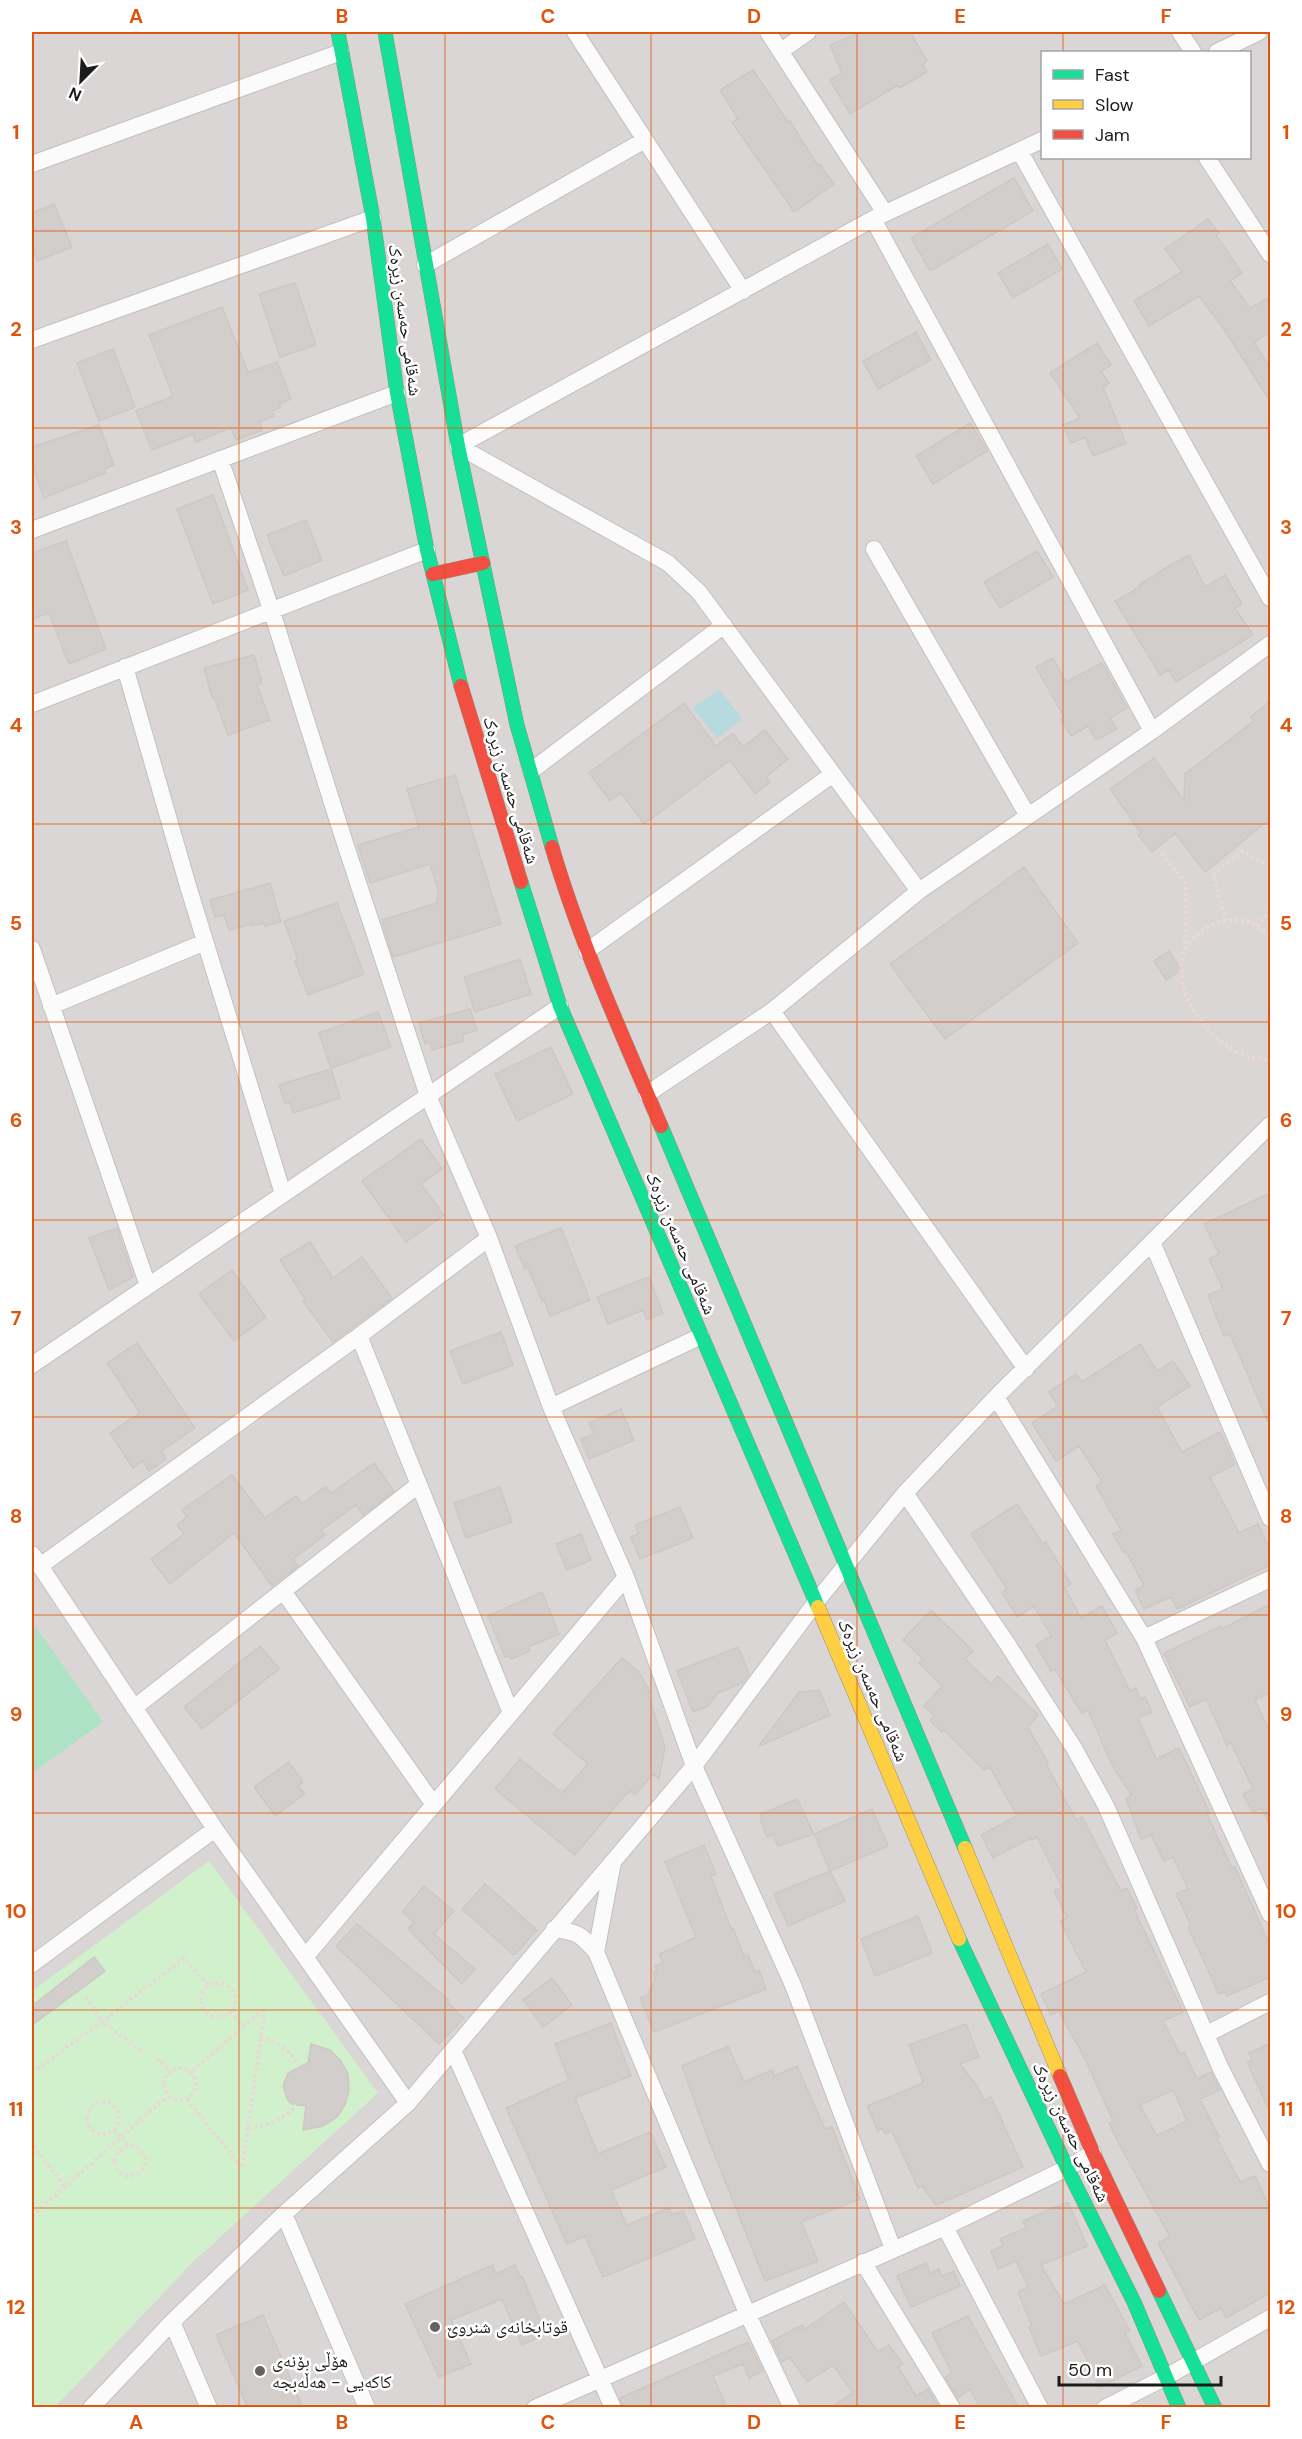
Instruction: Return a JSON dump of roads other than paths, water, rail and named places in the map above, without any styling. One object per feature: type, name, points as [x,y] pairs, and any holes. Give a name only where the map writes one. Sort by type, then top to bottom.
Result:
[{"type":"main road","name":"شەقامی حەسەن زیرەک","points":[[338,32],[373,218],[397,393],[427,550],[465,706],[560,1006],[951,1922],[1067,2169],[1134,2302],[1179,2408]]},
{"type":"main road","name":"شەقامی حەسەن زیرەک","points":[[385,32],[458,446],[518,725],[563,885],[587,951],[1093,2153],[1215,2408]]},
{"type":"main road","points":[[433,574],[483,563]]},
{"type":"street","points":[[575,32],[743,291]]},
{"type":"street","points":[[768,32],[879,216],[1152,731]]},
{"type":"street","points":[[781,51],[808,32]]},
{"type":"street","points":[[1179,32],[1192,51]]},
{"type":"street","points":[[1219,51],[1259,32]]},
{"type":"street","points":[[33,160],[341,52]]},
{"type":"street","points":[[425,266],[645,140]]},
{"type":"street","points":[[458,446],[879,216],[1041,141]]},
{"type":"street","points":[[1020,152],[1270,598]]},
{"type":"street","points":[[1208,159],[1270,254]]},
{"type":"street","points":[[32,340],[373,218]]},
{"type":"street","points":[[32,530],[397,393]]},
{"type":"street","points":[[458,446],[668,563],[699,592],[919,891]]},
{"type":"street","points":[[220,459],[273,612],[342,834],[428,1096],[489,1238],[551,1407],[627,1577],[694,1766],[793,1985],[893,2249]]},
{"type":"street","points":[[874,549],[1028,816]]},
{"type":"street","points":[[32,704],[273,612],[427,550]]},
{"type":"street","points":[[531,771],[724,626]]},
{"type":"street","points":[[647,1094],[772,1011],[919,891],[1152,731],[1270,644]]},
{"type":"street","points":[[125,667],[205,942],[283,1194]]},
{"type":"street","points":[[587,951],[834,774]]},
{"type":"street","points":[[51,1006],[205,942]]},
{"type":"street","points":[[32,949],[148,1286]]},
{"type":"street","points":[[32,1365],[560,1006]]},
{"type":"street","points":[[772,1011],[1026,1369]]},
{"type":"street","points":[[91,2408],[172,2322],[284,2214],[408,2103],[694,1766],[816,1602],[905,1493],[996,1397],[1270,1125]]},
{"type":"street","points":[[408,2103],[215,1829],[36,1560],[359,1336],[489,1238]]},
{"type":"street","points":[[1152,1242],[1270,1518]]},
{"type":"street","points":[[359,1336],[511,1713]]},
{"type":"street","points":[[551,1407],[701,1336]]},
{"type":"street","points":[[996,1397],[1144,1638],[1270,1914]]},
{"type":"street","points":[[134,1708],[418,1485]]},
{"type":"street","points":[[905,1493],[1008,1645],[1074,1748],[1106,1806],[1221,2068],[1270,2164]]},
{"type":"street","points":[[306,1956],[627,1577]]},
{"type":"street","points":[[1144,1638],[1270,1579]]},
{"type":"street","points":[[283,1592],[434,1804]]},
{"type":"street","points":[[32,1964],[215,1829]]},
{"type":"street","points":[[596,1952],[613,1862]]},
{"type":"street","points":[[554,1929],[583,1936],[596,1952],[747,2313],[792,2408]]},
{"type":"street","points":[[1207,2034],[1270,2002]]},
{"type":"street","points":[[453,2050],[614,2408]]},
{"type":"street","points":[[535,2408],[945,2227],[1067,2169],[1093,2153]]},
{"type":"street","points":[[284,2214],[367,2408]]},
{"type":"street","points":[[945,2227],[1040,2408]]},
{"type":"street","points":[[863,2262],[952,2408]]},
{"type":"street","points":[[1105,2408],[1166,2377],[1270,2318]]},
{"type":"street","points":[[172,2322],[209,2408]]},
{"type":"water","points":[[719,689],[742,719],[717,738],[693,708]]},
{"type":"place","name":"قوتابخانەی شنروێ","points":[[435,2327]]},
{"type":"place","name":"ھۆڵی بۆنەی کاکەیی - هەڵەبجە","points":[[260,2371]]}]
